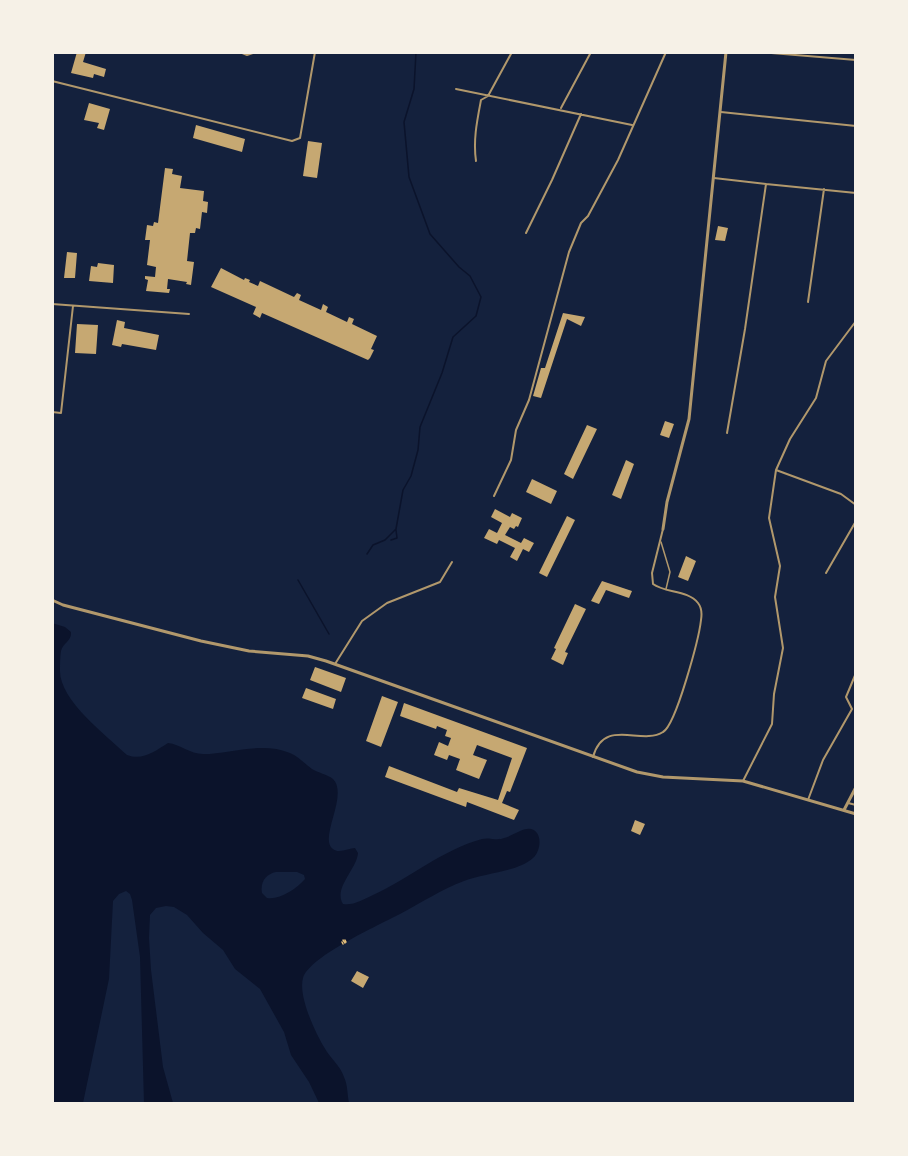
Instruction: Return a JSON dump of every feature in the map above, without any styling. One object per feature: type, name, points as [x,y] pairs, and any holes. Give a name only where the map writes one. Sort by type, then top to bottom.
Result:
[{"type":"street","points":[[240,52],[248,55],[256,52]]},
{"type":"street","points":[[52,81],[292,141],[300,138],[315,52]]},
{"type":"street","points":[[476,161],[475,131],[481,100],[488,96],[512,52]]},
{"type":"street","points":[[560,109],[591,52]]},
{"type":"street","points":[[494,496],[511,460],[516,430],[529,400],[568,252],[581,223],[588,216],[618,160],[666,52]]},
{"type":"street","points":[[592,758],[596,746],[613,735],[655,735],[664,732],[670,725],[678,706],[696,643],[702,609],[698,602],[692,597],[652,584],[652,573],[667,502],[689,420],[726,52]]},
{"type":"street","points":[[760,52],[855,60]]},
{"type":"street","points":[[456,89],[632,125]]},
{"type":"street","points":[[719,111],[855,126]]},
{"type":"street","points":[[526,233],[581,114]]},
{"type":"street","points":[[714,178],[855,193]]},
{"type":"street","points":[[727,433],[766,184]]},
{"type":"street","points":[[808,302],[824,189]]},
{"type":"street","points":[[52,304],[189,314]]},
{"type":"street","points":[[52,412],[61,413],[73,306]]},
{"type":"street","points":[[743,781],[772,724],[774,694],[783,648],[775,597],[780,566],[769,518],[776,470],[790,439],[816,398],[826,361],[855,321]]},
{"type":"street","points":[[776,470],[841,494],[855,505]]},
{"type":"street","points":[[825,573],[855,521]]},
{"type":"street","points":[[335,664],[362,621],[387,603],[440,582],[452,561]]},
{"type":"street","points":[[52,600],[63,605],[201,641],[249,651],[308,656],[637,772],[663,777],[743,781],[855,814]]},
{"type":"street","points":[[808,800],[823,760],[852,709],[846,698],[855,673]]},
{"type":"street","points":[[844,810],[855,786]]},
{"type":"street","points":[[848,803],[855,805]]},
{"type":"lane","points":[[660,540],[670,572],[666,590]]},
{"type":"water","points":[[52,623],[65,627],[71,632],[70,638],[62,648],[60,658],[62,681],[67,693],[85,716],[127,755],[144,756],[168,743],[203,754],[269,748],[290,753],[312,769],[333,779],[338,795],[329,844],[335,850],[355,848],[358,853],[343,885],[341,898],[343,904],[355,903],[373,895],[467,844],[485,839],[501,839],[526,829],[537,833],[540,843],[538,850],[527,863],[472,878],[448,888],[346,942],[308,969],[302,986],[305,1004],[320,1040],[342,1073],[349,1103],[319,1103],[309,1082],[291,1055],[284,1032],[260,989],[235,969],[223,950],[187,915],[174,907],[166,906],[156,908],[150,915],[149,938],[163,1067],[173,1103],[144,1103],[140,957],[130,894],[126,891],[119,894],[113,901],[109,979],[83,1103],[53,1103]],"holes":[[[276,872],[297,872],[304,875],[305,879],[288,893],[272,898],[267,898],[262,893],[264,879],[269,875]]]},
{"type":"building","points":[[77,52],[86,52],[83,62],[106,69],[104,77],[94,74],[93,78],[71,73]]},
{"type":"building","points":[[89,103],[110,109],[104,130],[97,128],[99,123],[84,120]]},
{"type":"building","points":[[196,125],[245,139],[242,152],[193,138]]},
{"type":"building","points":[[308,141],[322,143],[317,178],[303,176]]},
{"type":"building","points":[[165,168],[173,169],[172,174],[182,176],[180,188],[204,191],[203,201],[208,202],[207,213],[202,212],[200,229],[196,228],[195,233],[190,233],[187,261],[194,262],[191,285],[186,284],[187,282],[168,279],[169,293],[146,291],[148,280],[145,279],[145,276],[155,277],[156,267],[147,265],[150,240],[145,240],[147,225],[153,226],[154,222],[158,223]]},
{"type":"building","points":[[718,226],[728,228],[725,241],[715,240]]},
{"type":"building","points":[[67,252],[77,253],[75,278],[64,278]]},
{"type":"building","points":[[98,263],[114,265],[113,283],[89,281],[91,266],[97,267]]},
{"type":"building","points":[[221,268],[244,280],[245,278],[250,280],[249,282],[258,286],[260,281],[294,297],[297,293],[301,295],[299,300],[321,310],[323,304],[328,307],[326,312],[347,322],[349,317],[354,319],[352,324],[377,336],[370,358],[368,360],[262,313],[260,318],[253,314],[256,307],[211,287]]},
{"type":"building","points":[[563,313],[585,317],[581,326],[567,319],[541,398],[533,396],[541,368],[545,368]]},
{"type":"building","points":[[117,320],[125,322],[124,328],[159,335],[156,350],[122,344],[121,347],[112,345]]},
{"type":"building","points":[[77,324],[98,325],[96,354],[75,353]]},
{"type":"building","points":[[665,421],[674,424],[669,438],[660,435]]},
{"type":"building","points":[[587,425],[597,429],[573,479],[564,474]]},
{"type":"building","points":[[626,460],[634,464],[621,499],[612,495]]},
{"type":"building","points":[[532,479],[557,491],[551,504],[526,492]]},
{"type":"building","points":[[495,509],[510,517],[512,513],[522,518],[518,527],[514,529],[510,527],[505,535],[521,543],[524,538],[534,543],[529,552],[523,549],[517,561],[510,557],[515,548],[499,540],[497,544],[484,538],[489,529],[497,533],[502,523],[491,517]]},
{"type":"building","points":[[567,516],[575,520],[547,577],[539,573]]},
{"type":"building","points":[[686,556],[696,561],[688,581],[678,577]]},
{"type":"building","points":[[602,581],[632,591],[629,598],[606,590],[599,604],[591,601]]},
{"type":"building","points":[[575,604],[586,609],[565,652],[568,653],[563,665],[551,659]]},
{"type":"building","points":[[315,667],[346,678],[341,692],[310,680]]},
{"type":"building","points":[[306,688],[336,699],[333,709],[302,698]]},
{"type":"building","points":[[382,696],[398,702],[381,747],[366,741]]},
{"type":"building","points":[[404,703],[527,748],[510,792],[507,791],[502,803],[519,810],[514,820],[467,802],[466,807],[385,777],[389,766],[457,792],[459,788],[498,800],[512,758],[477,745],[473,755],[487,760],[479,779],[456,770],[460,759],[449,755],[447,760],[434,755],[439,742],[448,746],[451,738],[445,736],[447,730],[437,726],[436,729],[400,716]]},
{"type":"building","points":[[635,820],[645,824],[640,835],[631,831]]},
{"type":"building","points":[[357,971],[369,977],[363,988],[351,981]]},
{"type":"waterway","points":[[367,554],[373,545],[385,540],[396,529],[403,490],[411,476],[418,450],[420,427],[442,373],[453,337],[476,316],[481,297],[470,276],[430,234],[409,177],[404,122],[414,89],[416,52]]},
{"type":"waterway","points":[[391,540],[397,538],[396,530]]},
{"type":"waterway","points":[[298,580],[329,634]]}]
